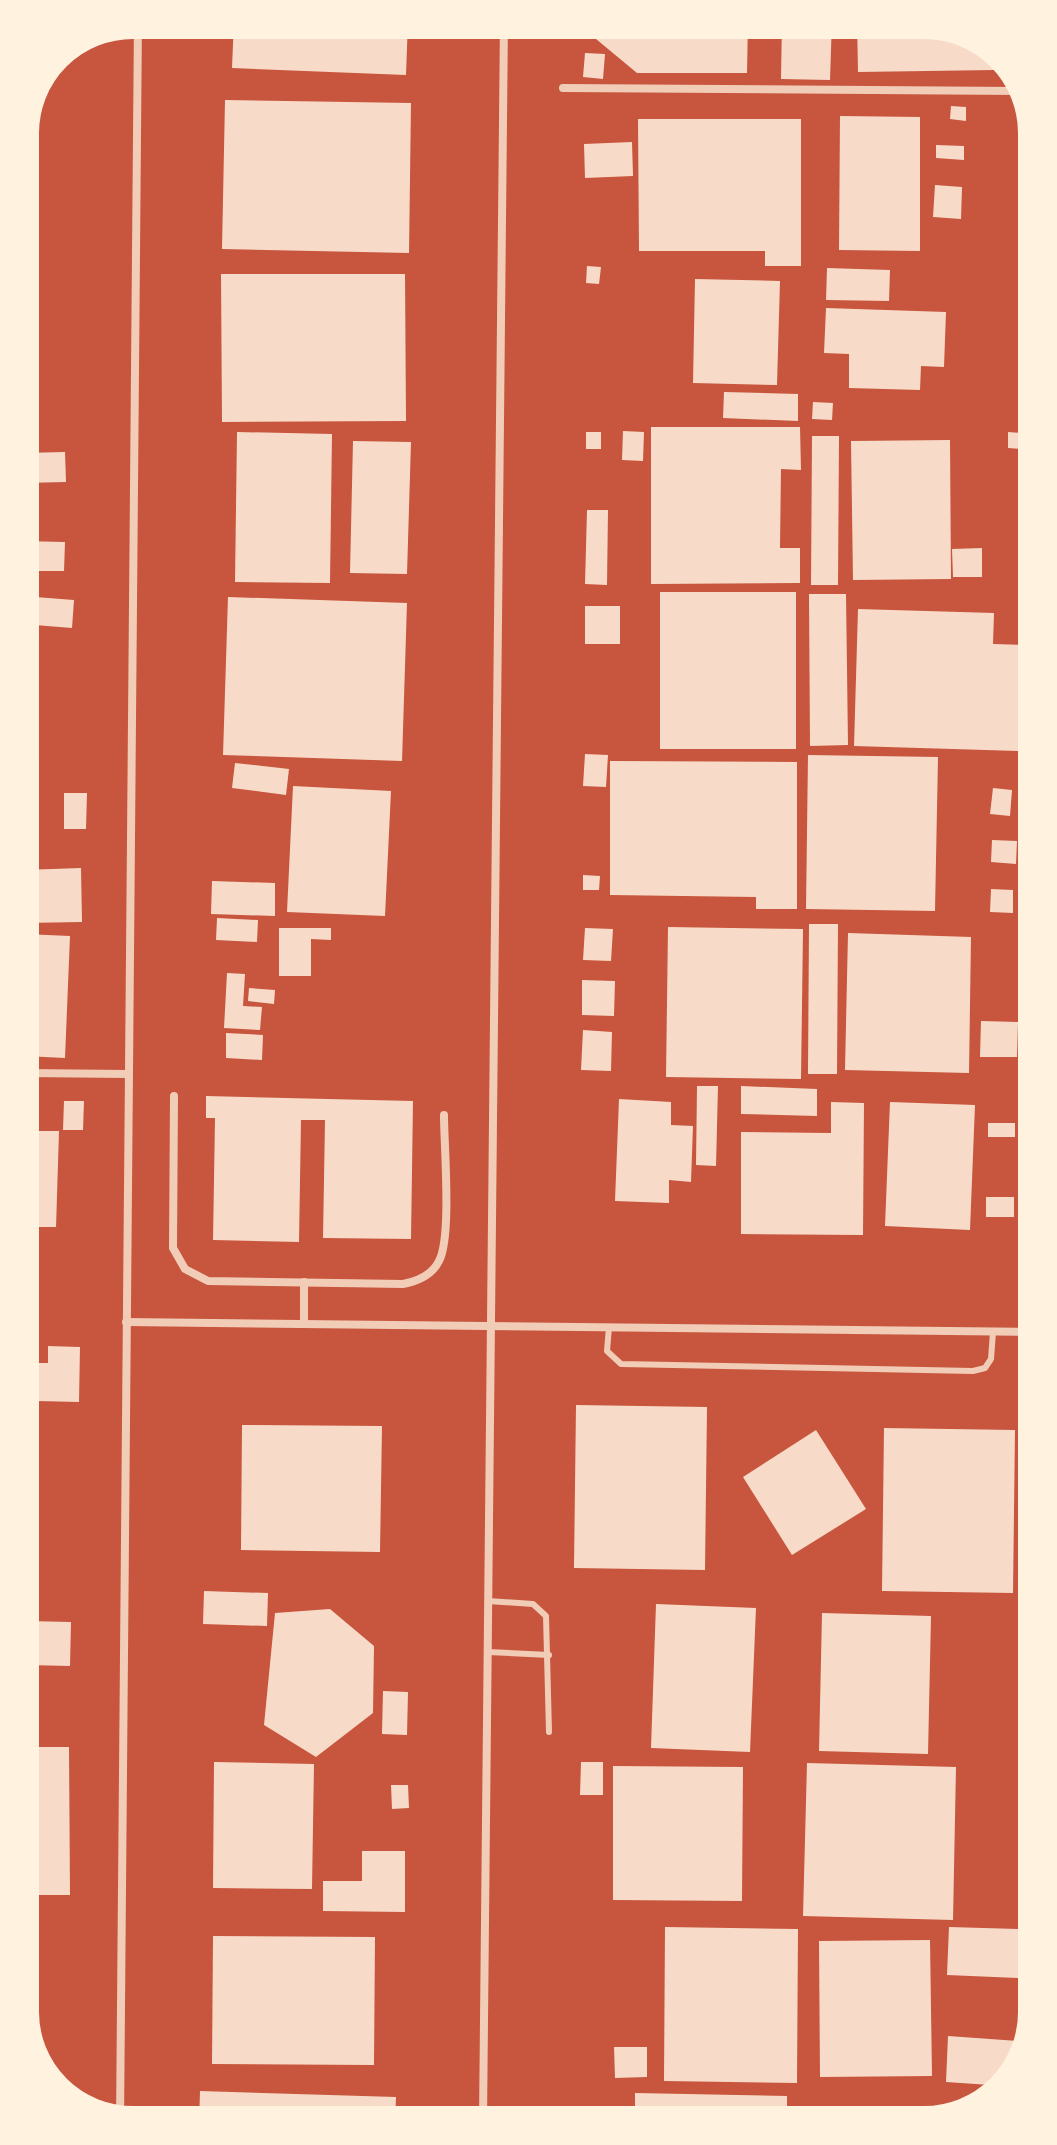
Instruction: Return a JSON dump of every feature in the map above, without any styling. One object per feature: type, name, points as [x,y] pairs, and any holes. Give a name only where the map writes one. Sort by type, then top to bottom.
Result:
[{"type":"street","points":[[120,2110],[138,34]]},
{"type":"street","points":[[483,2111],[504,34]]},
{"type":"street","points":[[563,88],[1013,91]]},
{"type":"street","points":[[34,1073],[128,1074]]},
{"type":"street","points":[[174,1096],[172,1237],[178,1260],[196,1277],[208,1281],[403,1284],[415,1282],[435,1268],[444,1246],[444,1115]]},
{"type":"street","points":[[304,1282],[304,1324]]},
{"type":"street","points":[[126,1322],[1023,1332]]},
{"type":"lane","points":[[609,1327],[607,1351],[621,1364],[973,1371],[985,1368],[991,1359],[993,1332]]},
{"type":"lane","points":[[488,1601],[524,1602],[541,1609],[549,1625],[549,1732]]},
{"type":"lane","points":[[488,1652],[549,1655]]},
{"type":"building","points":[[233,34],[407,34],[406,75],[232,68]]},
{"type":"building","points":[[596,34],[748,34],[747,73],[637,73],[596,39]]},
{"type":"building","points":[[782,34],[832,34],[830,80],[781,79]]},
{"type":"building","points":[[857,34],[931,34],[956,39],[979,51],[994,63],[995,70],[858,72]]},
{"type":"building","points":[[585,53],[605,54],[603,79],[583,77]]},
{"type":"building","points":[[225,100],[411,103],[409,253],[222,249]]},
{"type":"building","points":[[951,106],[966,107],[966,121],[950,119]]},
{"type":"building","points":[[840,116],[920,117],[920,251],[839,250]]},
{"type":"building","points":[[638,119],[801,119],[801,266],[765,266],[765,251],[639,251]]},
{"type":"building","points":[[632,142],[633,176],[585,178],[584,144]]},
{"type":"building","points":[[936,145],[964,146],[964,160],[936,158]]},
{"type":"building","points":[[935,185],[962,187],[961,219],[933,217]]},
{"type":"building","points":[[587,266],[601,267],[599,284],[586,283]]},
{"type":"building","points":[[827,268],[890,270],[889,301],[826,300]]},
{"type":"building","points":[[221,274],[405,274],[406,421],[222,422]]},
{"type":"building","points":[[695,279],[780,281],[777,385],[693,383]]},
{"type":"building","points":[[826,308],[946,312],[944,367],[921,366],[920,390],[849,388],[849,354],[824,353]]},
{"type":"building","points":[[724,392],[798,394],[798,421],[723,418]]},
{"type":"building","points":[[813,402],[833,403],[832,420],[812,419]]},
{"type":"building","points":[[651,427],[800,427],[801,470],[781,469],[780,548],[800,548],[800,583],[651,584]]},
{"type":"building","points":[[623,431],[644,432],[643,461],[622,460]]},
{"type":"building","points":[[237,432],[332,434],[330,583],[235,582]]},
{"type":"building","points":[[586,432],[601,432],[601,449],[586,449]]},
{"type":"building","points":[[1008,432],[1023,433],[1023,449],[1008,448]]},
{"type":"building","points":[[812,436],[839,436],[838,585],[811,585]]},
{"type":"building","points":[[950,440],[951,579],[853,580],[851,441]]},
{"type":"building","points":[[353,441],[411,442],[407,574],[350,573]]},
{"type":"building","points":[[65,452],[66,482],[34,483],[34,453]]},
{"type":"building","points":[[587,510],[608,510],[607,585],[585,584]]},
{"type":"building","points":[[34,541],[65,542],[64,571],[34,571]]},
{"type":"building","points":[[982,548],[982,577],[953,577],[952,549]]},
{"type":"building","points":[[660,592],[796,592],[796,749],[660,749]]},
{"type":"building","points":[[809,594],[846,594],[848,745],[810,746]]},
{"type":"building","points":[[34,597],[74,600],[72,628],[34,625]]},
{"type":"building","points":[[228,597],[407,603],[402,761],[223,755]]},
{"type":"building","points":[[585,606],[620,606],[620,644],[585,644]]},
{"type":"building","points":[[858,609],[994,613],[993,644],[1022,645],[1019,751],[854,746]]},
{"type":"building","points":[[585,754],[608,755],[606,787],[583,786]]},
{"type":"building","points":[[808,755],[938,757],[935,911],[806,909]]},
{"type":"building","points":[[610,761],[797,762],[797,909],[756,909],[756,897],[610,895]]},
{"type":"building","points":[[235,763],[289,769],[286,795],[232,788]]},
{"type":"building","points":[[293,786],[391,791],[385,916],[287,912]]},
{"type":"building","points":[[993,788],[1012,790],[1010,816],[990,814]]},
{"type":"building","points":[[64,793],[87,793],[86,829],[64,829]]},
{"type":"building","points":[[992,840],[1017,841],[1016,864],[991,862]]},
{"type":"building","points":[[81,868],[82,922],[34,923],[34,870]]},
{"type":"building","points":[[583,875],[600,876],[599,890],[583,890]]},
{"type":"building","points":[[212,881],[275,883],[275,916],[211,914]]},
{"type":"building","points":[[991,889],[1013,890],[1013,913],[990,912]]},
{"type":"building","points":[[217,918],[258,920],[257,942],[216,940]]},
{"type":"building","points":[[809,924],[838,924],[837,1074],[808,1074]]},
{"type":"building","points":[[668,927],[803,929],[801,1079],[666,1077]]},
{"type":"building","points":[[279,928],[331,928],[331,940],[311,939],[311,976],[279,976]]},
{"type":"building","points":[[585,928],[613,929],[611,961],[583,960]]},
{"type":"building","points":[[848,933],[971,937],[969,1073],[845,1070]]},
{"type":"building","points":[[34,934],[70,936],[65,1058],[34,1056]]},
{"type":"building","points":[[227,973],[245,974],[243,1006],[262,1007],[260,1030],[224,1028]]},
{"type":"building","points":[[582,980],[615,981],[614,1016],[582,1015]]},
{"type":"building","points":[[249,988],[275,990],[274,1004],[248,1001]]},
{"type":"building","points":[[981,1021],[1018,1022],[1017,1057],[980,1057]]},
{"type":"building","points":[[583,1030],[612,1032],[611,1071],[581,1070]]},
{"type":"building","points":[[226,1033],[263,1035],[262,1060],[226,1058]]},
{"type":"building","points":[[697,1086],[718,1086],[716,1166],[696,1165]]},
{"type":"building","points":[[741,1086],[817,1089],[817,1116],[741,1114]]},
{"type":"building","points":[[206,1096],[413,1101],[411,1239],[323,1238],[325,1120],[301,1120],[299,1242],[213,1240],[215,1118],[206,1118]]},
{"type":"building","points":[[619,1099],[671,1102],[671,1125],[693,1126],[691,1182],[669,1180],[669,1203],[615,1201]]},
{"type":"building","points":[[64,1101],[84,1101],[83,1130],[63,1130]]},
{"type":"building","points":[[831,1102],[864,1103],[863,1235],[741,1234],[741,1132],[831,1133]]},
{"type":"building","points":[[890,1102],[975,1105],[970,1230],[885,1226]]},
{"type":"building","points":[[988,1123],[1015,1123],[1015,1137],[988,1137]]},
{"type":"building","points":[[34,1131],[59,1131],[56,1227],[34,1227]]},
{"type":"building","points":[[986,1197],[1014,1197],[1014,1217],[986,1217]]},
{"type":"building","points":[[48,1346],[80,1347],[79,1402],[37,1401],[37,1426],[34,1426],[34,1363],[48,1363]]},
{"type":"building","points":[[576,1405],[707,1407],[705,1570],[574,1568]]},
{"type":"building","points":[[242,1425],[382,1426],[380,1552],[241,1550]]},
{"type":"building","points":[[884,1428],[1015,1430],[1013,1593],[882,1591]]},
{"type":"building","points":[[816,1430],[866,1509],[792,1555],[743,1477]]},
{"type":"building","points":[[204,1591],[268,1593],[267,1626],[203,1624]]},
{"type":"building","points":[[656,1604],[756,1608],[750,1752],[651,1748]]},
{"type":"building","points":[[330,1609],[374,1646],[373,1713],[316,1757],[264,1725],[275,1613]]},
{"type":"building","points":[[822,1613],[931,1616],[928,1754],[819,1751]]},
{"type":"building","points":[[34,1621],[71,1622],[70,1666],[34,1665]]},
{"type":"building","points":[[383,1691],[408,1692],[407,1735],[382,1734]]},
{"type":"building","points":[[34,1747],[69,1747],[70,1895],[34,1895]]},
{"type":"building","points":[[214,1762],[314,1764],[312,1889],[213,1888]]},
{"type":"building","points":[[581,1762],[603,1762],[603,1795],[580,1795]]},
{"type":"building","points":[[807,1763],[956,1767],[953,1920],[803,1916]]},
{"type":"building","points":[[613,1766],[743,1767],[742,1901],[613,1900]]},
{"type":"building","points":[[391,1785],[408,1785],[409,1808],[392,1809]]},
{"type":"building","points":[[362,1851],[405,1851],[405,1912],[323,1911],[323,1881],[362,1881]]},
{"type":"building","points":[[665,1927],[798,1929],[797,2083],[664,2081]]},
{"type":"building","points":[[949,1927],[1020,1929],[1019,1978],[947,1975]]},
{"type":"building","points":[[213,1936],[375,1937],[374,2065],[212,2064]]},
{"type":"building","points":[[930,1940],[932,2076],[820,2077],[819,1941]]},
{"type":"building","points":[[948,2036],[1019,2041],[1006,2067],[990,2085],[946,2082]]},
{"type":"building","points":[[614,2047],[647,2047],[647,2077],[615,2078]]},
{"type":"building","points":[[200,2091],[396,2097],[395,2111],[199,2111]]},
{"type":"building","points":[[635,2093],[787,2096],[787,2111],[635,2111]]}]
